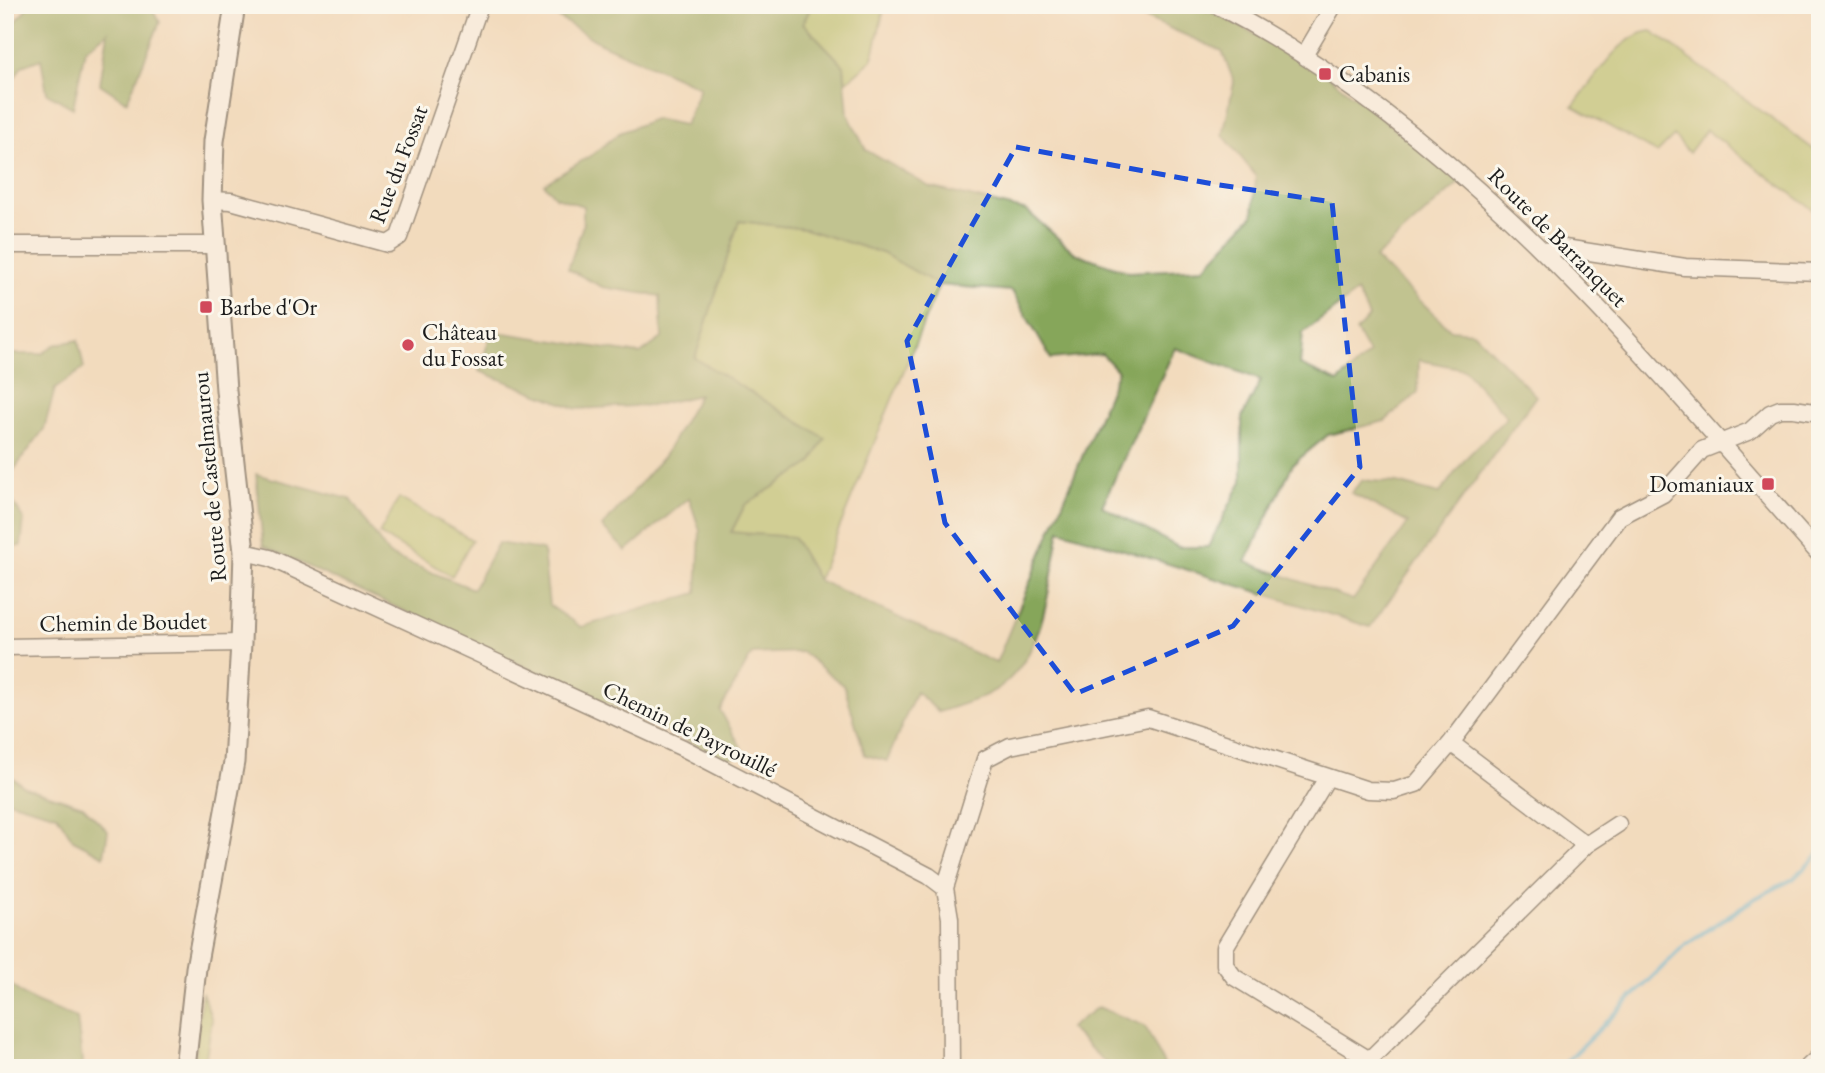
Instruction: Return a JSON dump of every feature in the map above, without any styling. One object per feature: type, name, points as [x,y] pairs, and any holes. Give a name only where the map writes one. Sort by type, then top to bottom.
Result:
[{"type":"street","name":"Route de Castelmaurou","points":[[185,1068],[196,968],[234,762],[241,643],[244,552],[213,245],[212,200],[214,141],[235,5]]},
{"type":"street","name":"Rue du Fossat","points":[[212,200],[231,201],[388,244],[399,237],[480,5]]},
{"type":"street","name":"Route de Barranquet","points":[[1216,5],[1305,54],[1470,180],[1546,251],[1820,555]]},
{"type":"street","points":[[1305,54],[1334,5]]},
{"type":"street","points":[[5,245],[213,245]]},
{"type":"street","points":[[1546,251],[1558,247],[1685,267],[1820,272]]},
{"type":"street","points":[[951,1068],[950,918],[945,888],[985,760],[1010,746],[1148,718],[1368,790],[1394,791],[1416,783],[1451,743],[1619,517],[1663,494],[1702,450],[1750,431],[1780,409],[1820,413]]},
{"type":"street","name":"Chemin de Payrouillé","points":[[244,552],[270,558],[683,748],[929,876],[945,888]]},
{"type":"street","name":"Chemin de Boudet","points":[[5,647],[241,643]]},
{"type":"street","points":[[1451,743],[1586,845]]},
{"type":"street","points":[[1327,778],[1225,947],[1226,965],[1234,977],[1364,1064],[1586,845],[1618,824]]},
{"type":"street","points":[[1807,1068],[1820,1056]]},
{"type":"highlighted area","points":[[1016,147],[1213,184],[1332,202],[1360,467],[1233,626],[1075,694],[945,523],[907,341]]},
{"type":"green space","points":[[29,5],[149,5],[160,22],[127,102],[100,84],[108,32],[85,50],[73,108],[47,93],[41,59],[22,66],[5,93],[5,36]]},
{"type":"green space","points":[[544,5],[812,5],[803,23],[844,66],[848,114],[866,150],[930,187],[1027,211],[1075,253],[1129,272],[1204,268],[1253,215],[1256,176],[1223,135],[1234,82],[1222,51],[1116,5],[1193,5],[1221,16],[1318,68],[1461,181],[1375,258],[1451,330],[1473,332],[1536,396],[1370,627],[1060,530],[1049,592],[1038,633],[1018,669],[997,689],[973,701],[939,712],[916,692],[887,761],[865,755],[844,686],[802,652],[752,654],[720,710],[745,754],[726,759],[263,546],[256,474],[350,499],[389,555],[473,589],[498,543],[543,550],[549,605],[581,627],[697,593],[700,531],[689,498],[626,551],[602,527],[664,456],[699,395],[655,405],[577,409],[479,371],[492,331],[640,354],[662,338],[660,296],[602,287],[568,269],[583,225],[583,206],[555,197],[544,184],[593,154],[619,133],[654,119],[685,125],[700,87],[600,43],[549,12]],"holes":[[[739,221],[805,229],[882,253],[939,285],[1012,291],[1051,359],[1102,354],[1118,371],[996,663],[818,580],[793,537],[731,532],[745,505],[811,463],[825,438],[695,358]],[[1357,292],[1369,317],[1356,331],[1369,354],[1338,382],[1300,365],[1303,333]],[[1175,348],[1261,380],[1242,417],[1242,481],[1208,547],[1178,547],[1102,506]],[[1419,360],[1464,369],[1507,417],[1466,458],[1439,494],[1398,483],[1362,480],[1351,493],[1408,523],[1353,600],[1246,562],[1293,464],[1328,435],[1385,421],[1418,393]]]},
{"type":"green space","points":[[812,5],[885,5],[872,60],[846,82],[844,66],[803,23]]},
{"type":"green space","points":[[1652,31],[1820,154],[1820,215],[1706,130],[1689,153],[1674,136],[1657,153],[1573,106],[1617,50],[1640,34]]},
{"type":"green space","points":[[739,221],[805,229],[882,253],[939,285],[818,580],[793,537],[731,533],[745,505],[811,463],[695,358]]},
{"type":"green space","points":[[78,340],[84,368],[55,389],[44,429],[11,474],[7,492],[24,520],[21,546],[5,547],[5,354],[42,354],[54,345]]},
{"type":"green space","points":[[399,498],[472,540],[452,576],[379,534]]},
{"type":"green space","points":[[5,772],[25,787],[83,806],[108,831],[104,856],[73,840],[57,815],[5,800]]},
{"type":"green space","points":[[5,979],[30,999],[77,1018],[83,1068],[5,1068]]},
{"type":"green space","points":[[202,992],[212,1020],[204,1068],[193,1068]]},
{"type":"green space","points":[[1098,1007],[1145,1026],[1166,1068],[1111,1068],[1069,1028]]},
{"type":"waterway","points":[[1560,1068],[1686,944],[1754,899],[1793,879],[1820,853]]},
{"type":"place","name":"Cabanis","points":[[1325,74]]},
{"type":"place","name":"Barbe d'Or","points":[[206,307]]},
{"type":"place","name":"Château du Fossat","points":[[408,345]]},
{"type":"place","name":"Domaniaux","points":[[1768,484]]}]
